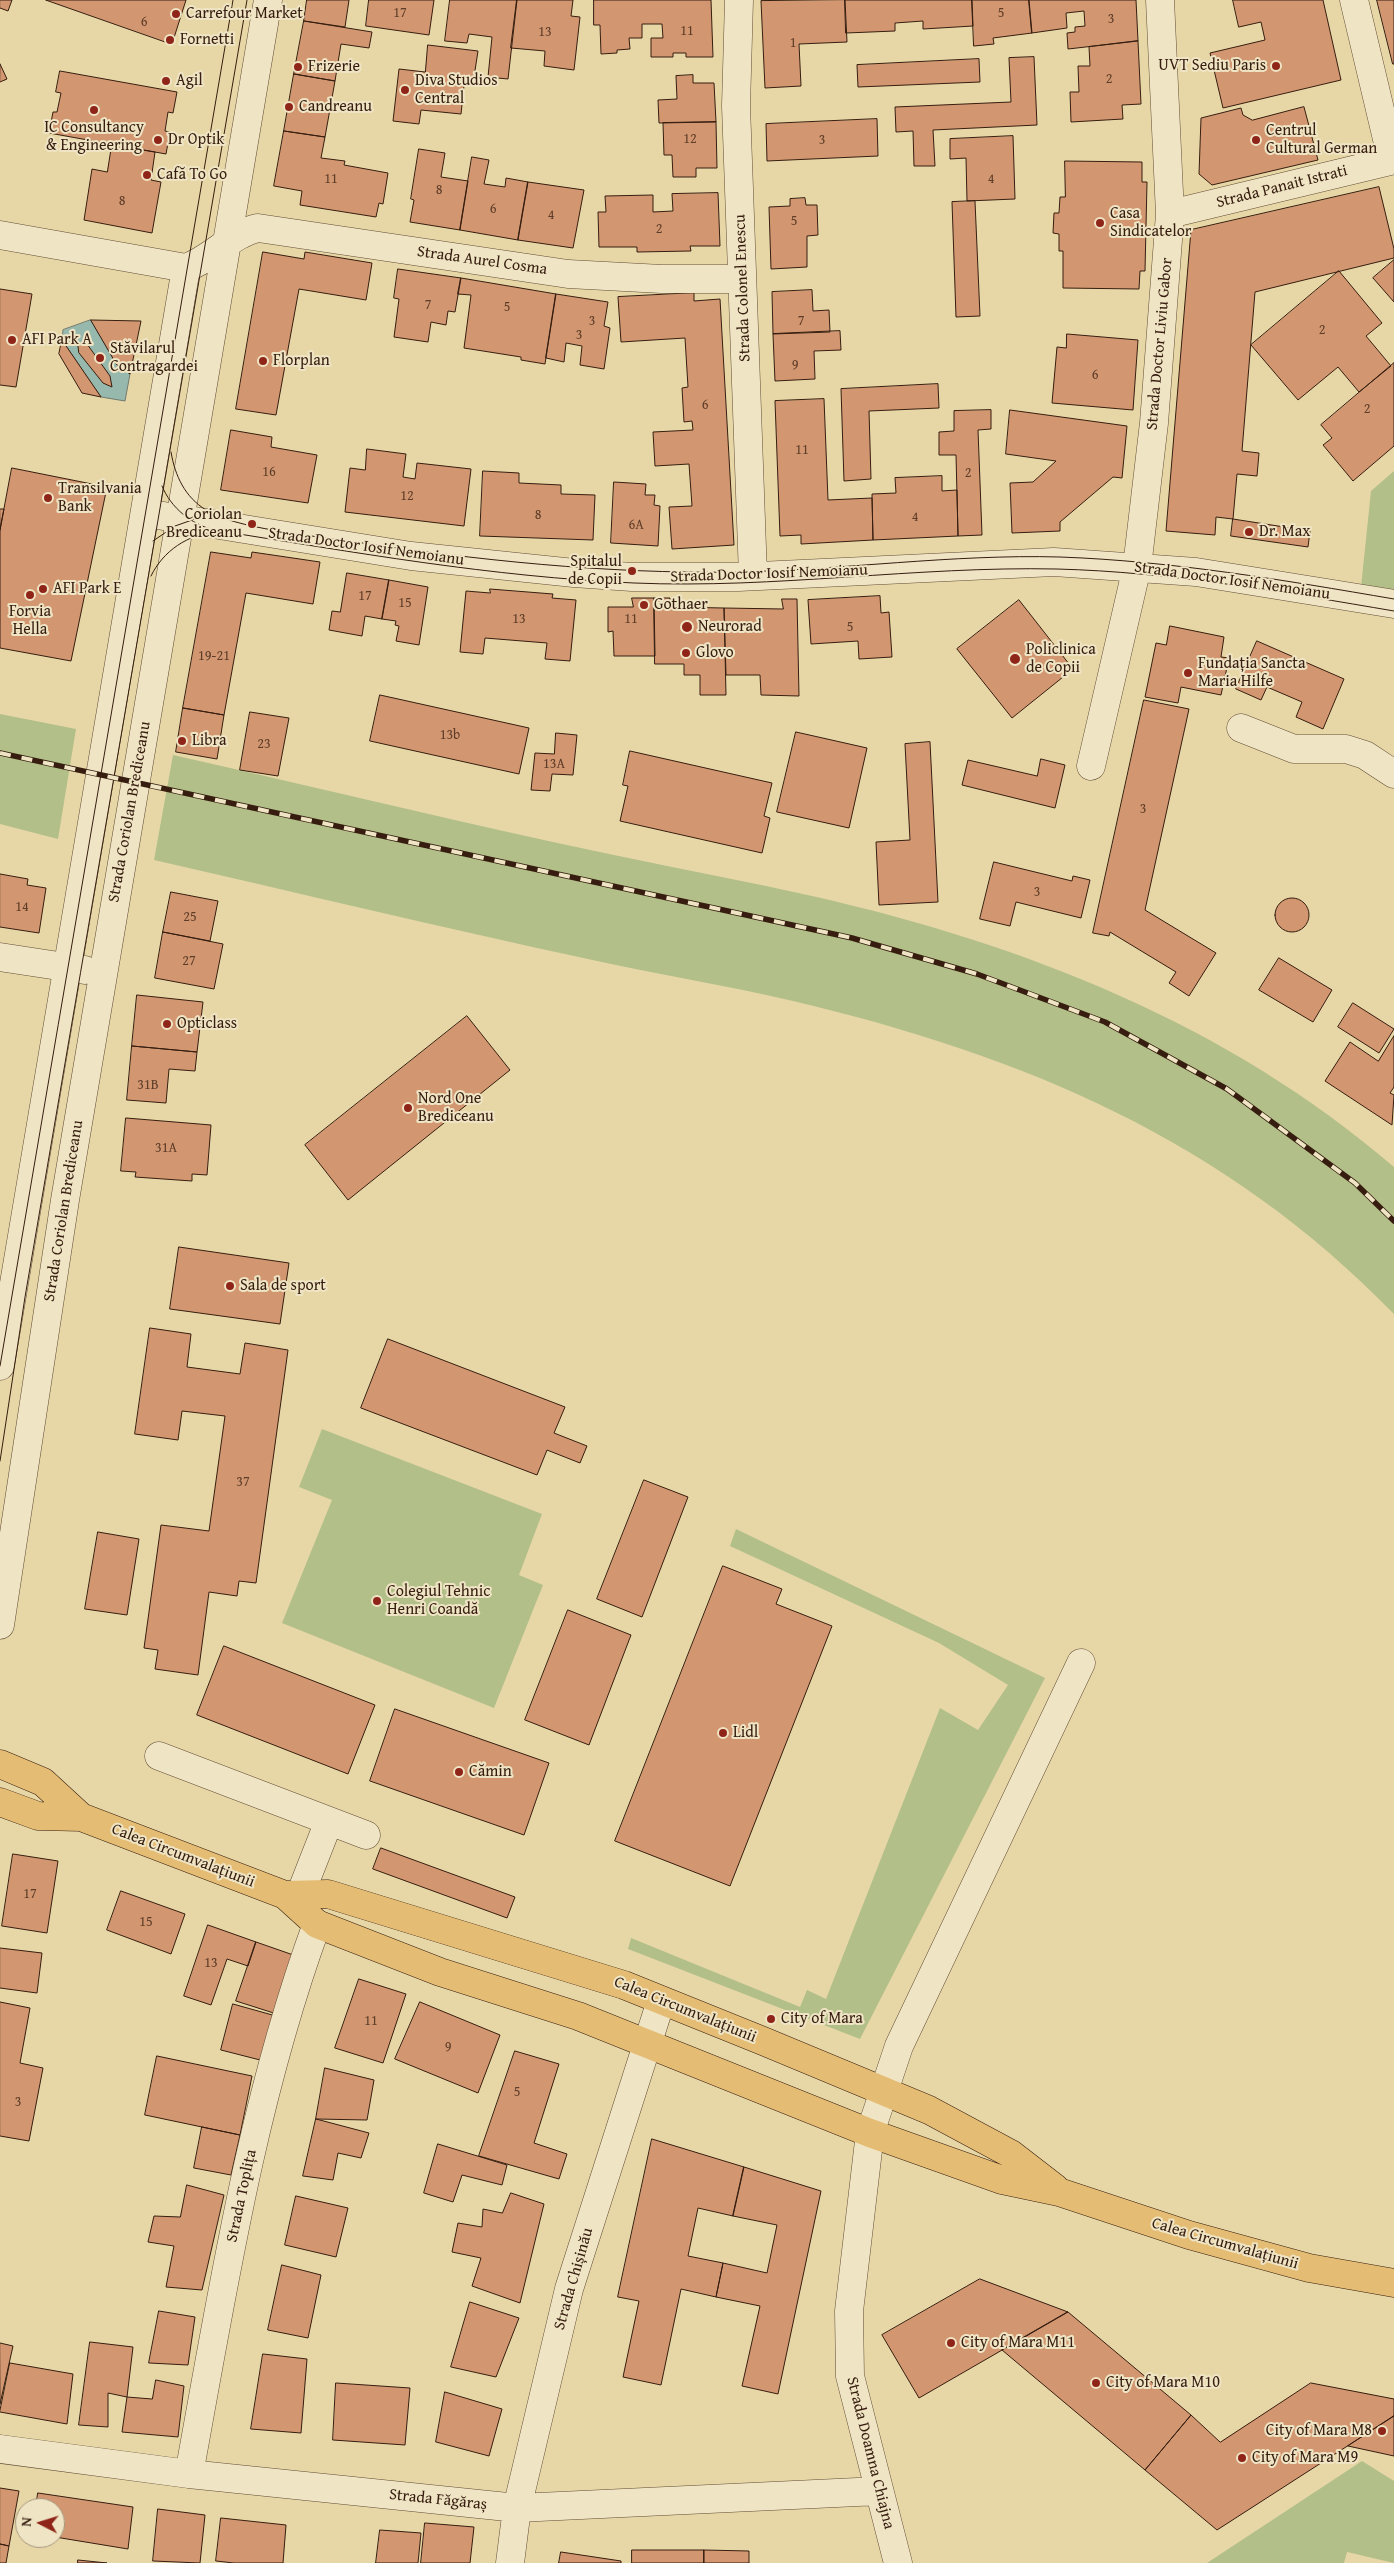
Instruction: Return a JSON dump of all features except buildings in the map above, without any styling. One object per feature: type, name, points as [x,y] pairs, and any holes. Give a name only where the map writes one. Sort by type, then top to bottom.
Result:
[{"type":"main road","name":"Calea Circumvalațiunii","points":[[0,1764],[43,1782],[81,1817]]},
{"type":"main road","name":"Calea Circumvalațiunii","points":[[0,1802],[38,1816],[81,1817],[293,1895],[328,1894],[452,1934],[592,1974],[884,2090],[929,2110],[1011,2154],[1059,2192]]},
{"type":"main road","name":"Calea Circumvalațiunii","points":[[293,1895],[318,1924],[440,1972],[578,2016],[870,2133],[1002,2180],[1059,2192],[1198,2238],[1309,2268],[1394,2283]]},
{"type":"street","name":"Strada Coriolan Brediceanu","points":[[0,1625],[65,1200],[268,0]]},
{"type":"street","name":"Strada Colonel Enescu","points":[[739,0],[736,106],[753,576]]},
{"type":"street","name":"Strada Doctor Liviu Gabor","points":[[1091,766],[1137,567],[1154,423],[1170,214],[1160,0]]},
{"type":"street","points":[[1354,0],[1393,160]]},
{"type":"street","name":"Strada Panait Istrati","points":[[1170,214],[1393,160]]},
{"type":"street","name":"Strada Aurel Cosma","points":[[186,268],[201,262],[245,231],[258,228],[568,274],[662,279],[742,278]]},
{"type":"street","points":[[0,235],[186,268],[66,967],[0,1366]]},
{"type":"street","name":"Strada Doctor Iosif Nemoianu","points":[[145,513],[322,543],[500,566],[632,577],[753,576],[1054,562],[1196,572],[1394,604]]},
{"type":"street","points":[[1240,728],[1294,749],[1346,749],[1365,755],[1394,774]]},
{"type":"street","points":[[0,957],[103,973]]},
{"type":"street","name":"Strada Doamna Chiajna","points":[[898,2563],[850,2376],[849,2311],[870,2133],[899,2046],[1081,1663]]},
{"type":"street","points":[[159,1756],[366,1835]]},
{"type":"street","points":[[293,1895],[329,1820]]},
{"type":"street","name":"Strada Toplița","points":[[189,2474],[223,2288],[258,2116],[318,1924]]},
{"type":"street","name":"Strada Chișinău","points":[[510,2563],[517,2508],[569,2289],[661,2001]]},
{"type":"street","name":"Strada Făgăraș","points":[[0,2449],[189,2474],[517,2508],[879,2491]]},
{"type":"green space","points":[[1394,471],[1394,591],[1361,587],[1371,491]]},
{"type":"green space","points":[[0,714],[76,729],[58,839],[0,824]]},
{"type":"green space","points":[[173,755],[503,831],[812,896],[891,916],[969,938],[1046,965],[1120,996],[1193,1031],[1263,1071],[1330,1116],[1394,1167],[1394,1314],[1329,1253],[1261,1199],[1191,1153],[1117,1113],[1041,1078],[961,1049],[879,1023],[793,1001],[425,923],[154,860]]},
{"type":"green space","points":[[322,1429],[542,1514],[519,1575],[543,1585],[494,1708],[282,1623],[332,1500],[299,1487]]},
{"type":"green space","points":[[736,1529],[1045,1678],[860,2039],[628,1949],[631,1938],[800,2007],[807,1990],[826,1999],[940,1708],[978,1730],[1008,1685],[939,1643],[730,1546]]},
{"type":"green space","points":[[1362,2461],[1394,2481],[1394,2563],[1347,2552],[1344,2563],[1207,2563]]},
{"type":"water","points":[[91,320],[117,365],[130,374],[125,401],[101,397],[62,340],[63,330]]},
{"type":"tram line","points":[[0,1366],[233,0]]},
{"type":"tram line","points":[[0,1461],[25,1297],[247,0]]},
{"type":"tram line","points":[[171,452],[178,477],[192,499],[206,510],[235,522],[316,537],[493,560],[638,571],[735,572],[979,558],[1060,557],[1186,567],[1269,578],[1394,599]]},
{"type":"tram line","points":[[162,486],[176,508],[183,514],[197,524],[214,530],[423,563],[528,575],[581,580],[687,584],[740,583],[951,571],[1057,569],[1142,574],[1226,584],[1394,611]]},
{"type":"tram line","points":[[153,541],[175,526],[195,519]]},
{"type":"tram line","points":[[151,576],[162,559],[178,545],[196,536],[216,532]]},
{"type":"railway","points":[[0,753],[852,938],[977,974],[1105,1022],[1227,1089],[1355,1183],[1394,1221]]},
{"type":"place","name":"Carrefour Market","points":[[176,14]]},
{"type":"place","name":"Fornetti","points":[[170,40]]},
{"type":"place","name":"UVT Sediu Paris","points":[[1276,66]]},
{"type":"place","name":"Frizerie","points":[[298,67]]},
{"type":"place","name":"Agil","points":[[166,81]]},
{"type":"place","name":"Diva Studios Central","points":[[405,90]]},
{"type":"place","name":"Candreanu","points":[[289,107]]},
{"type":"place","name":"IC Consultancy & Engineering","points":[[94,110]]},
{"type":"place","name":"Dr Optik","points":[[158,140]]},
{"type":"place","name":"Centrul Cultural German","points":[[1256,140]]},
{"type":"place","name":"Cafă To Go","points":[[147,175]]},
{"type":"place","name":"Casa Sindicatelor","points":[[1100,223]]},
{"type":"place","name":"AFI Park A","points":[[12,340]]},
{"type":"place","name":"Stăvilarul Contragardei","points":[[100,358]]},
{"type":"place","name":"Florplan","points":[[263,361]]},
{"type":"place","name":"Transilvania Bank","points":[[48,498]]},
{"type":"place","name":"Coriolan Brediceanu","points":[[252,524]]},
{"type":"place","name":"Dr. Max","points":[[1249,532]]},
{"type":"place","name":"Spitalul de Copii","points":[[632,571]]},
{"type":"place","name":"AFI Park E","points":[[43,589]]},
{"type":"place","name":"Forvia Hella","points":[[30,595]]},
{"type":"place","name":"Gothaer","points":[[644,605]]},
{"type":"place","name":"Neurorad","points":[[687,627]]},
{"type":"place","name":"Glovo","points":[[686,653]]},
{"type":"place","name":"Policlinica de Copii","points":[[1015,659]]},
{"type":"place","name":"Fundația Sancta Maria Hilfe","points":[[1188,673]]},
{"type":"place","name":"Libra","points":[[182,741]]},
{"type":"place","name":"Opticlass","points":[[167,1024]]},
{"type":"place","name":"Nord One Brediceanu","points":[[408,1108]]},
{"type":"place","name":"Sala de sport","points":[[230,1286]]},
{"type":"place","name":"Colegiul Tehnic Henri Coandă","points":[[377,1601]]},
{"type":"place","name":"Lidl","points":[[723,1733]]},
{"type":"place","name":"Cămin","points":[[459,1772]]},
{"type":"place","name":"City of Mara","points":[[771,2019]]},
{"type":"place","name":"City of Mara M11","points":[[951,2343]]},
{"type":"place","name":"City of Mara M10","points":[[1096,2383]]},
{"type":"place","name":"City of Mara M8","points":[[1382,2431]]},
{"type":"place","name":"City of Mara M9","points":[[1242,2458]]}]
